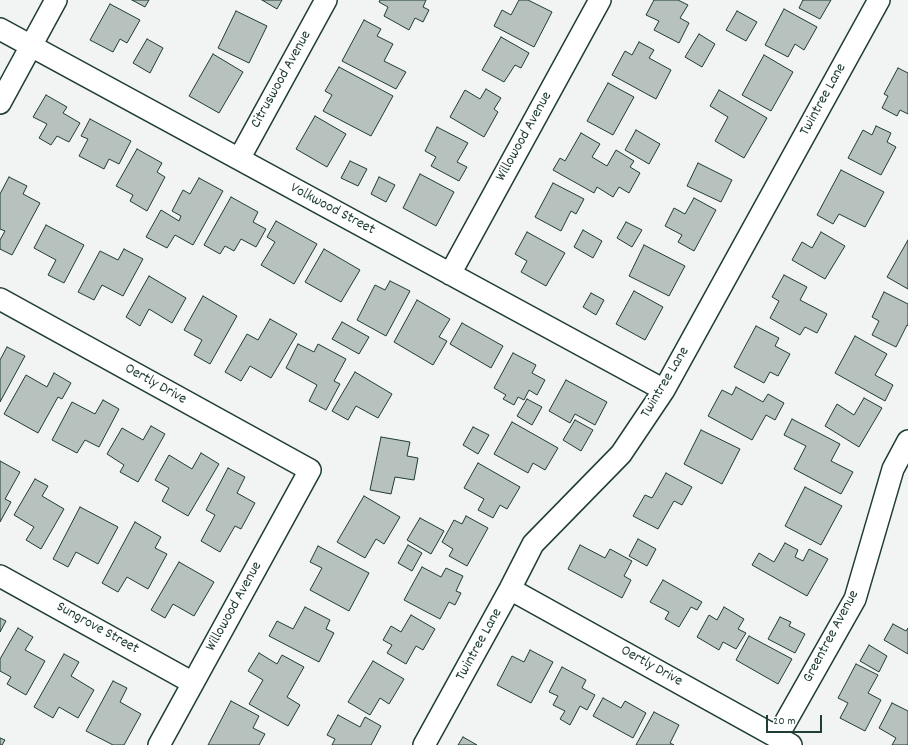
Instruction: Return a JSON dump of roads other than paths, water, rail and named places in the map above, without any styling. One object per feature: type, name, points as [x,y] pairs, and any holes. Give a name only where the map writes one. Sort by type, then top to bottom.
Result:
[{"type":"street","points":[[0,103],[56,0]]},
{"type":"street","name":"Citruswood Avenue","points":[[239,160],[326,0]]},
{"type":"street","name":"Willowood Avenue","points":[[450,274],[600,0]]},
{"type":"street","name":"Twintree Lane","points":[[424,745],[510,589],[533,544],[621,454],[664,390],[879,0]]},
{"type":"street","name":"Volkwood Street","points":[[0,29],[664,390]]},
{"type":"street","name":"Oertly Drive","points":[[0,299],[310,470]]},
{"type":"street","name":"Greentree Avenue","points":[[784,741],[855,599],[893,469],[908,442]]},
{"type":"street","name":"Willowood Avenue","points":[[159,745],[310,470]]},
{"type":"street","name":"Sungrove Street","points":[[0,576],[193,683]]},
{"type":"street","name":"Oertly Drive","points":[[510,589],[784,741]]}]
